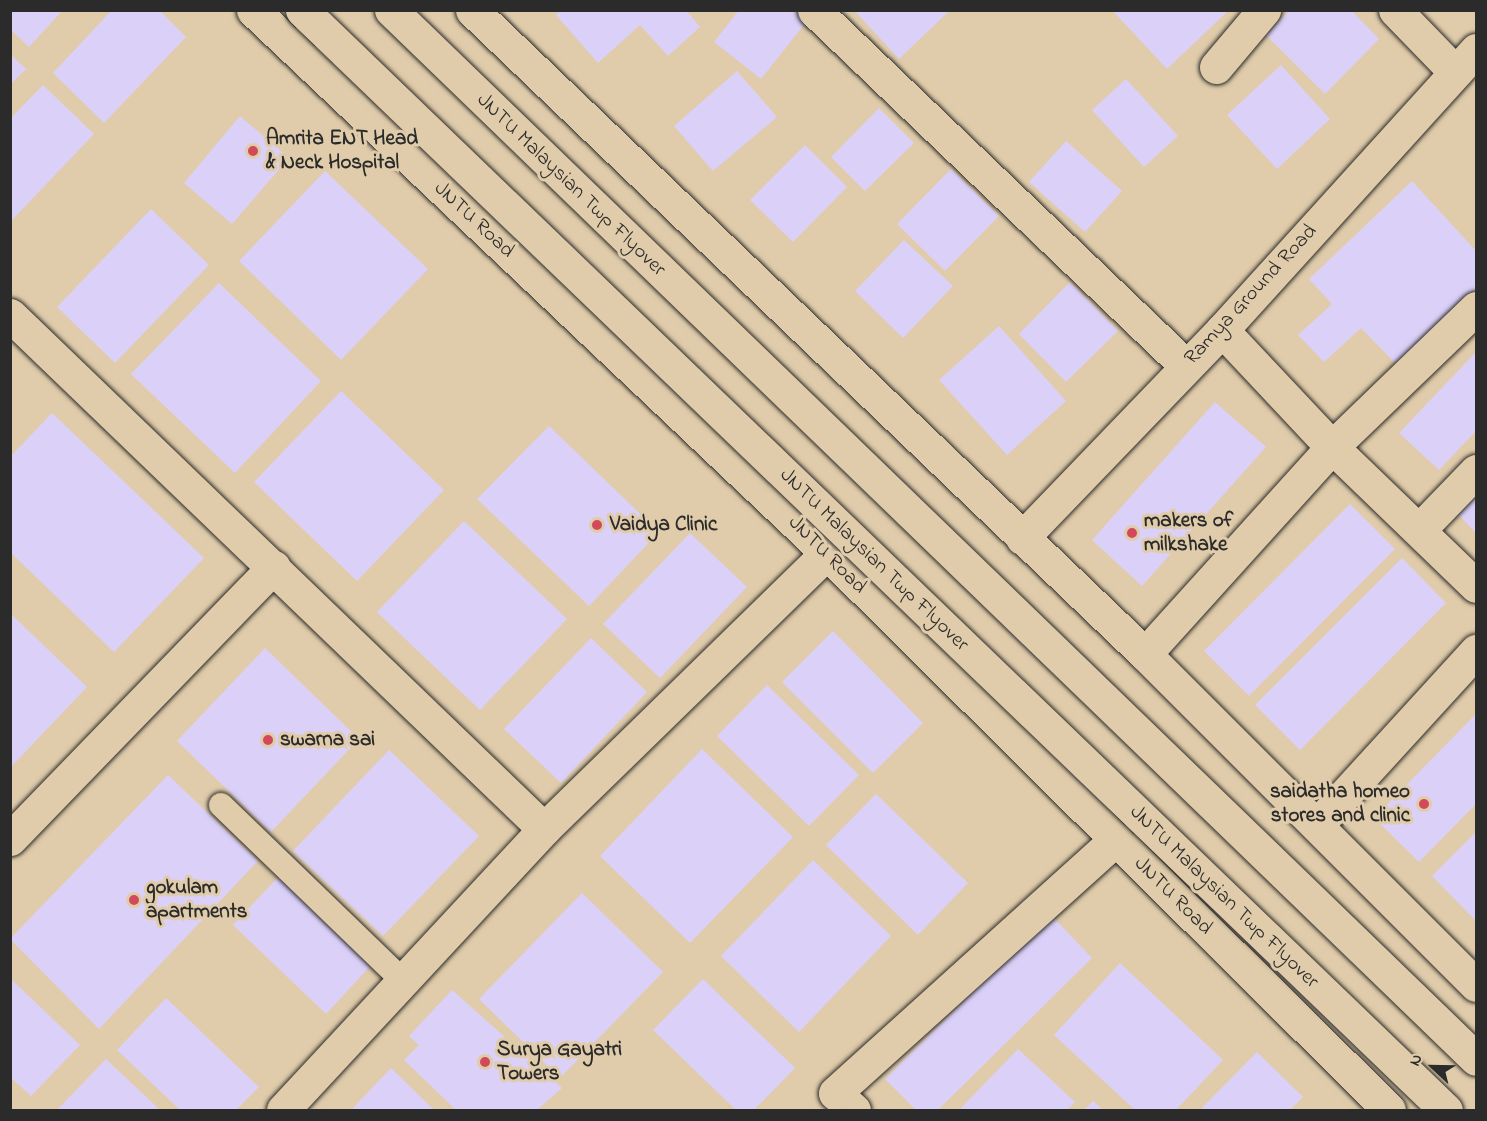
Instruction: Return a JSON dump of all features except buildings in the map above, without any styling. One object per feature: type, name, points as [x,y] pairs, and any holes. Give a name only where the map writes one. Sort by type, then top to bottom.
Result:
[{"type":"main road","name":"JNTU Road","points":[[253,10],[827,553],[1389,1110]]},
{"type":"main road","name":"JNTU Malaysian Twp Flyover","points":[[302,10],[1446,1110]]},
{"type":"main road","name":"JNTU Malaysian Twp Flyover","points":[[391,10],[1476,1059]]},
{"type":"main road","points":[[472,10],[1145,654],[1476,985]]},
{"type":"main road","points":[[814,10],[1185,365]]},
{"type":"main road","points":[[1216,67],[1264,10]]},
{"type":"main road","points":[[1395,10],[1466,61]]},
{"type":"main road","name":"Ramya Ground Road","points":[[1022,538],[1185,365],[1222,330],[1466,61]]},
{"type":"main road","points":[[1145,654],[1332,447],[1476,308]]},
{"type":"main road","points":[[10,315],[544,829]]},
{"type":"main road","points":[[1222,330],[1332,447],[1476,586]]},
{"type":"main road","points":[[1419,530],[1476,471]]},
{"type":"main road","points":[[283,1110],[544,829],[827,553]]},
{"type":"main road","points":[[10,839],[274,567]]},
{"type":"main road","points":[[1317,825],[1476,651]]},
{"type":"main road","points":[[836,1104],[1116,839]]},
{"type":"lane","points":[[221,805],[403,981]]},
{"type":"place","name":"Amrita ENT Head & Neck Hospital","points":[[253,151]]},
{"type":"place","name":"Vaidya Clinic","points":[[597,525]]},
{"type":"place","name":"makers of milkshake","points":[[1132,533]]},
{"type":"place","name":"swarna sai","points":[[268,740]]},
{"type":"place","name":"saidatha homeo stores and clinic","points":[[1424,804]]},
{"type":"place","name":"gokulam apartments","points":[[134,900]]},
{"type":"place","name":"Surya Gayatri Towers","points":[[485,1062]]}]
